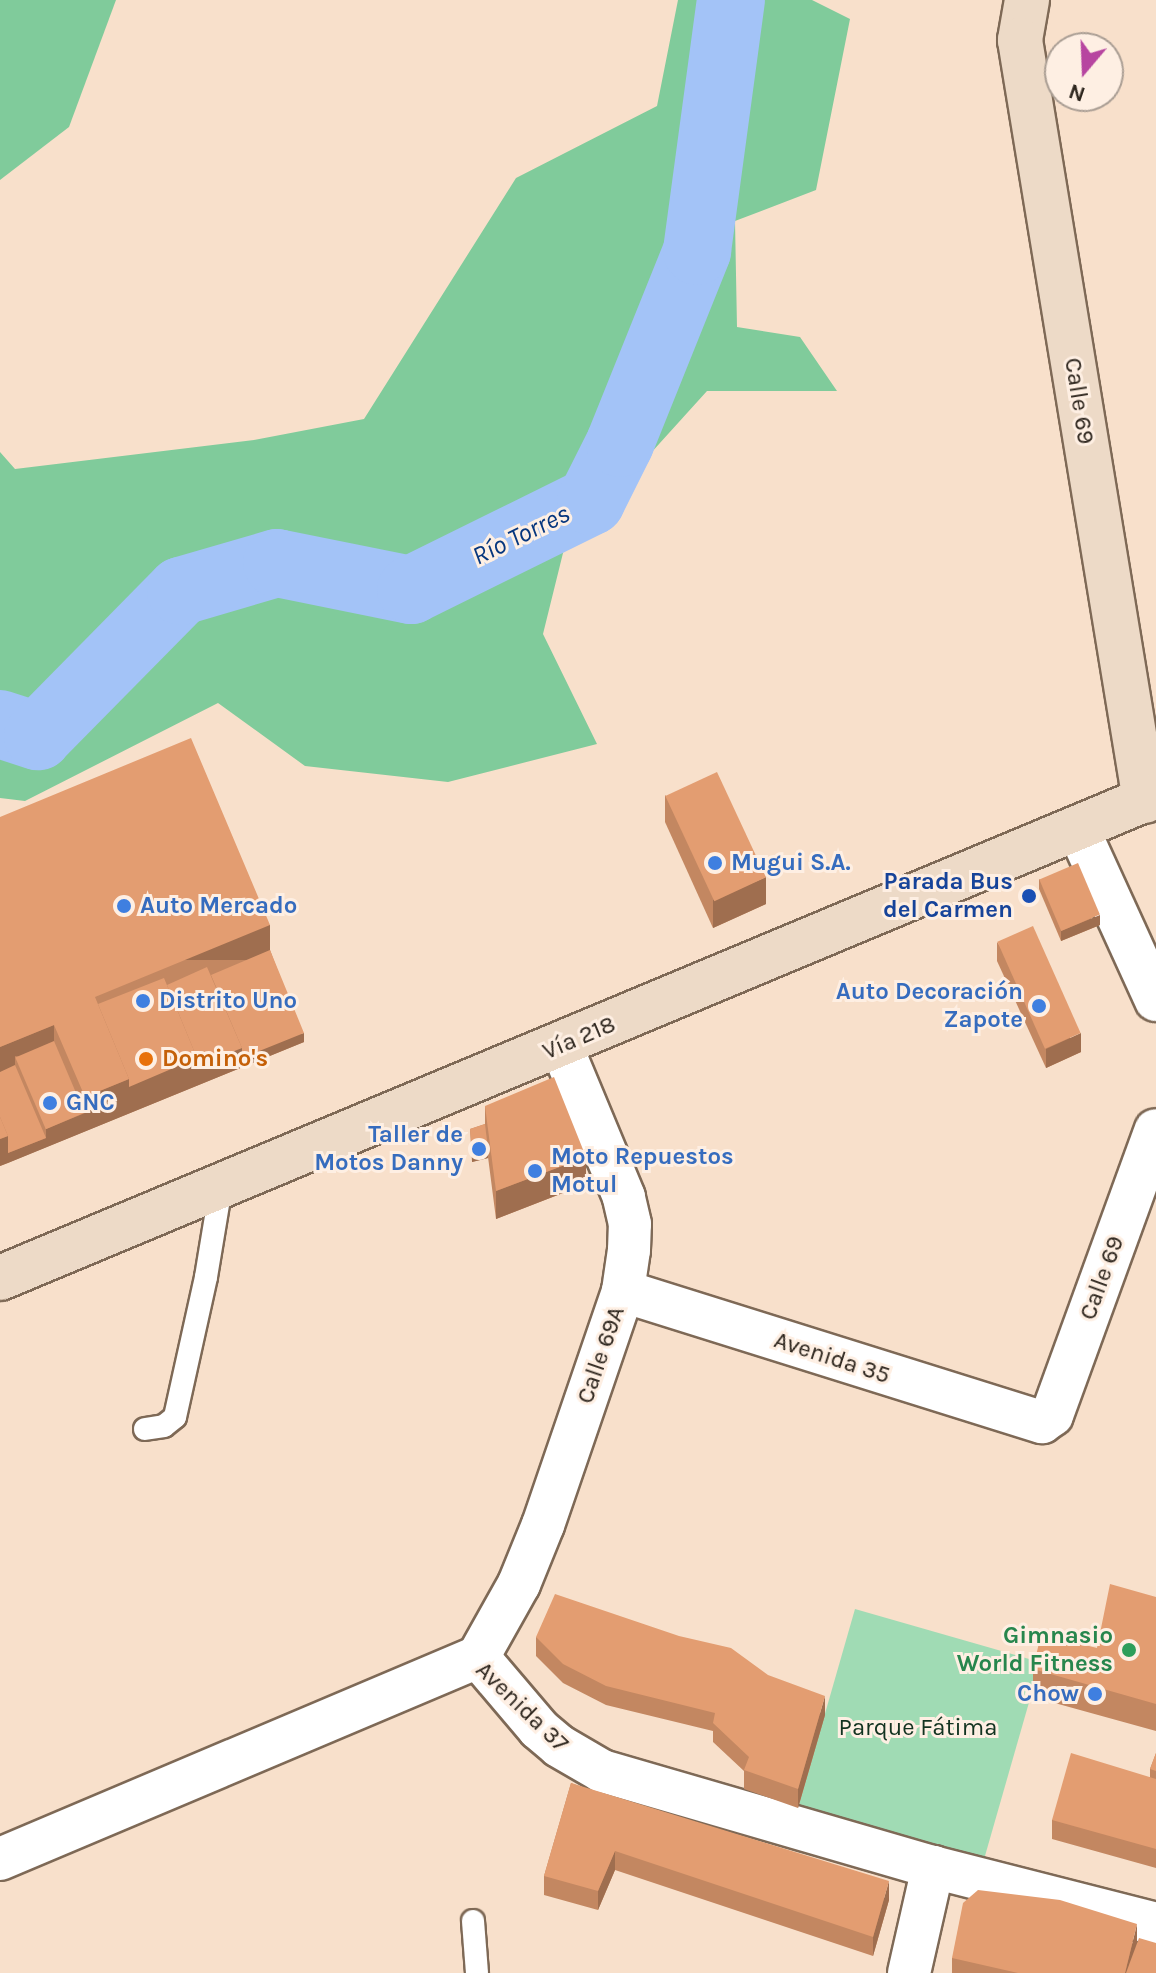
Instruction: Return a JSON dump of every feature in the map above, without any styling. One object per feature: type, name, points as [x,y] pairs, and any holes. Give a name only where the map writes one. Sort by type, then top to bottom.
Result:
[{"type":"main road","name":"Calle 69","points":[[1027,0],[1020,40],[1150,798]]},
{"type":"main road","name":"Vía 218","points":[[0,1278],[1150,798]]},
{"type":"street","points":[[1078,829],[1156,1000]]},
{"type":"street","name":"Calle 69A","points":[[478,1657],[519,1584],[531,1554],[623,1291],[630,1224],[624,1197],[561,1046]]},
{"type":"street","name":"Calle 69","points":[[1042,1422],[1052,1415],[1156,1130]]},
{"type":"street","name":"Avenida 35","points":[[623,1291],[1042,1422]]},
{"type":"street","name":"Avenida 37","points":[[0,1859],[478,1657],[539,1729],[559,1746],[602,1771],[933,1867],[1156,1924]]},
{"type":"street","points":[[909,1973],[933,1867]]},
{"type":"lane","points":[[145,1429],[164,1426],[175,1417],[206,1277],[221,1186]]},
{"type":"lane","points":[[473,1921],[477,1973]]},
{"type":"green space","points":[[0,0],[116,0],[69,127],[0,180]]},
{"type":"green space","points":[[678,0],[812,0],[850,19],[816,190],[735,221],[737,327],[800,337],[837,391],[707,391],[564,549],[543,634],[597,744],[448,782],[305,766],[218,703],[25,801],[0,798],[0,452],[15,469],[254,440],[364,419],[516,178],[657,106]]},
{"type":"green space","name":"Parque Fátima","points":[[855,1609],[1041,1662],[983,1861],[798,1808]]},
{"type":"building","name":"Auto Mercado","points":[[191,738],[270,925],[95,997],[129,1079],[85,1097],[54,1025],[0,1047],[0,817]]},
{"type":"building","name":"Mugui S.A.","points":[[717,772],[766,877],[714,901],[665,796]]},
{"type":"building","points":[[1078,863],[1100,915],[1061,931],[1039,879]]},
{"type":"building","name":"Auto Decoración Zapote","points":[[1033,926],[1081,1033],[1045,1049],[997,942]]},
{"type":"building","points":[[270,950],[304,1033],[242,1058],[242,1048],[211,975]]},
{"type":"building","points":[[207,967],[242,1048],[197,1066],[197,1058],[167,985]]},
{"type":"building","points":[[164,978],[197,1058],[129,1087],[129,1079],[98,1004]]},
{"type":"building","name":"GNC","points":[[54,1041],[84,1113],[46,1129],[15,1057]]},
{"type":"building","points":[[15,1065],[46,1138],[8,1153],[8,1136],[0,1117],[0,1072]]},
{"type":"building","name":"Moto Repuestos Motul","points":[[554,1077],[586,1157],[496,1191],[485,1106]]},
{"type":"building","points":[[0,1117],[8,1136],[0,1139]]},
{"type":"building","points":[[485,1124],[488,1149],[472,1152],[470,1129]]},
{"type":"building","points":[[1110,1584],[1156,1597],[1156,1704],[1033,1669],[1041,1634],[1097,1648]]},
{"type":"building","points":[[555,1594],[679,1636],[731,1648],[768,1675],[825,1696],[798,1789],[744,1770],[749,1757],[713,1723],[715,1713],[606,1686],[563,1664],[536,1637]]},
{"type":"building","points":[[1071,1753],[1156,1779],[1156,1849],[1052,1820]]},
{"type":"building","points":[[1156,1753],[1156,1771],[1150,1769]]},
{"type":"building","points":[[571,1783],[889,1881],[873,1937],[615,1851],[598,1891],[544,1876]]},
{"type":"building","points":[[978,1890],[1060,1900],[1137,1924],[1125,1973],[1018,1973],[952,1958],[963,1903]]},
{"type":"building","points":[[1139,1938],[1156,1943],[1156,1973],[1126,1973]]},
{"type":"waterway","name":"Río Torres","points":[[0,724],[38,736],[181,591],[277,563],[411,590],[591,501],[620,443],[697,251],[731,0]]},
{"type":"place","name":"Mugui S.A.","points":[[715,863]]},
{"type":"place","name":"Parada Bus del Carmen","points":[[1029,896]]},
{"type":"place","name":"Auto Mercado","points":[[124,906]]},
{"type":"place","name":"Distrito Uno","points":[[143,1001]]},
{"type":"place","name":"Auto Decoración Zapote","points":[[1039,1006]]},
{"type":"place","name":"Domino's","points":[[146,1059]]},
{"type":"place","name":"GNC","points":[[50,1103]]},
{"type":"place","name":"Taller de Motos Danny","points":[[479,1149]]},
{"type":"place","name":"Moto Repuestos Motul","points":[[535,1171]]},
{"type":"place","name":"Gimnasio World Fitness","points":[[1129,1650]]},
{"type":"place","name":"Chow","points":[[1095,1694]]}]
